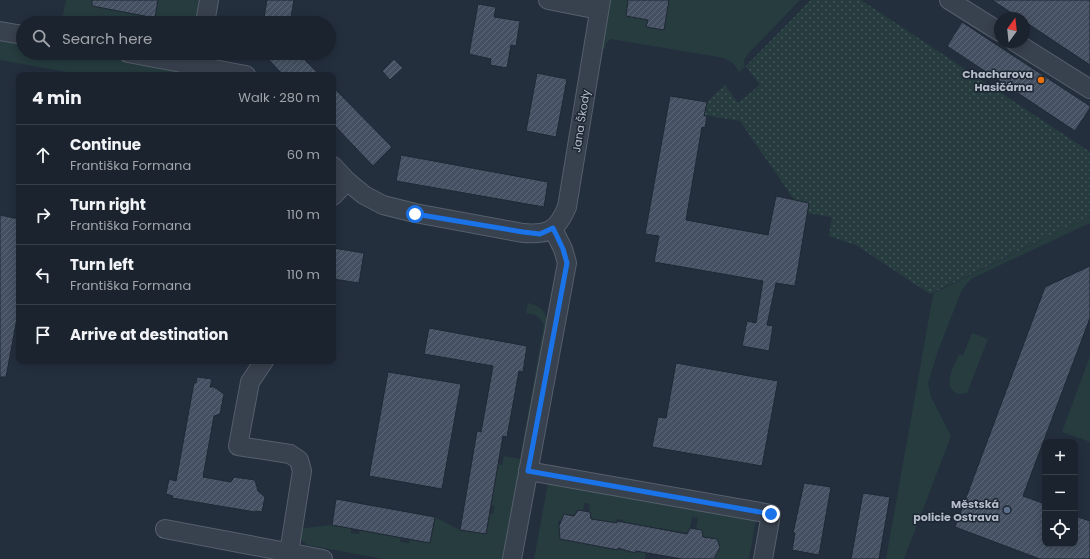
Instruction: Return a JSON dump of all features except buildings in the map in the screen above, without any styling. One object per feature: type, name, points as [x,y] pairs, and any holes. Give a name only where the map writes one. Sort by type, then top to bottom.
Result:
[{"type":"street","points":[[206,16],[209,0]]},
{"type":"street","name":"Jana Škody","points":[[548,0],[600,5],[566,207],[562,220],[553,228]]},
{"type":"street","points":[[949,0],[994,28]]},
{"type":"street","points":[[0,31],[16,34]]},
{"type":"street","points":[[1025,48],[1090,89]]},
{"type":"street","points":[[201,60],[237,72]]},
{"type":"street","points":[[336,169],[347,181],[364,195],[383,205],[415,214],[523,232],[540,234],[553,228],[563,249],[567,263],[512,559]]},
{"type":"street","points":[[336,193],[347,181]]},
{"type":"street","points":[[262,364],[250,382],[238,446],[290,454],[299,460],[302,471],[289,553]]},
{"type":"street","points":[[528,471],[771,514],[763,559]]},
{"type":"street","points":[[165,529],[323,559]]},
{"type":"green space","points":[[66,0],[203,0],[200,16],[63,16]]},
{"type":"green space","points":[[608,0],[800,0],[748,54],[744,60],[745,67],[739,72],[733,63],[724,58],[611,39],[606,43],[605,49],[600,48]]},
{"type":"green space","points":[[811,0],[861,0],[1090,152],[1090,216],[930,294],[856,245],[829,236],[832,217],[808,213],[809,203],[795,201],[740,121],[704,115],[707,102],[725,85],[738,103],[760,85],[746,66]]},
{"type":"green space","points":[[0,38],[16,41],[16,60],[120,60],[176,70],[179,72],[67,72],[0,60]]},
{"type":"green space","points":[[1090,216],[1090,223],[973,278],[967,283],[961,292],[938,351],[928,383],[931,397],[951,436],[904,559],[886,559],[934,293]]},
{"type":"green space","points":[[528,303],[536,306],[544,312],[548,323],[506,559],[383,559],[308,545],[304,542],[300,537],[299,529],[331,525],[351,528],[351,533],[359,534],[360,530],[401,537],[400,542],[409,543],[410,539],[430,543],[435,517],[460,530],[485,534],[489,514],[493,514],[495,506],[491,505],[497,464],[502,465],[504,456],[520,459],[544,324],[536,315],[526,313]]},
{"type":"green space","points":[[972,333],[988,339],[967,393],[958,394],[953,391],[950,386],[950,376],[959,354],[963,356]]},
{"type":"green space","points":[[1090,356],[1090,442],[1062,432]]},
{"type":"green space","points":[[548,483],[756,519],[749,559],[714,559],[719,544],[717,539],[703,537],[702,530],[696,529],[698,518],[692,517],[690,528],[687,533],[623,522],[623,520],[617,519],[616,523],[591,519],[589,512],[590,504],[584,503],[583,511],[577,510],[574,515],[564,514],[562,521],[558,521],[560,539],[601,546],[601,548],[602,546],[618,549],[618,547],[646,552],[645,559],[534,559]]},
{"type":"place","name":"Chacharova Hasičárna","points":[[1041,80]]},
{"type":"place","name":"Městská policie Ostrava","points":[[1007,510]]},
{"type":"route","points":[[415,214],[540,234],[553,228],[563,249],[567,263],[528,471],[771,514]]}]
